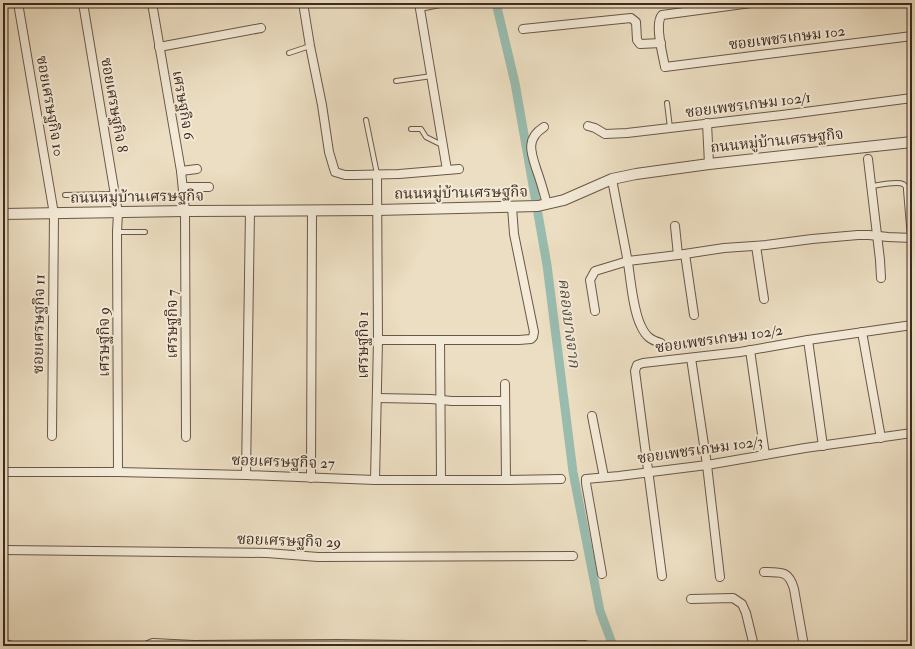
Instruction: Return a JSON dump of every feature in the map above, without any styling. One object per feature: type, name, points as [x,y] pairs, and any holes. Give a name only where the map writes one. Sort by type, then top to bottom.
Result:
[{"type":"street","name":"ซอยเศรษฐกิจ 10","points":[[18,3],[54,214]]},
{"type":"street","name":"ซอยเศรษฐกิจ 8","points":[[83,3],[118,213]]},
{"type":"street","name":"เศรษฐกิจ 6","points":[[152,3],[181,171],[185,211]]},
{"type":"street","points":[[303,3],[329,152],[336,172],[341,175],[399,174],[459,169]]},
{"type":"street","points":[[523,29],[631,18],[636,22],[637,40],[640,44],[661,43],[659,26],[662,15],[751,3]]},
{"type":"street","points":[[419,6],[447,170]]},
{"type":"street","points":[[159,47],[261,28]]},
{"type":"street","name":"ซอยเพชรเกษม 102","points":[[661,43],[665,67],[912,36]]},
{"type":"street","name":"ซอยเพชรเกษม 102/1","points":[[588,126],[610,135],[912,98]]},
{"type":"street","points":[[707,123],[709,164]]},
{"type":"street","points":[[542,205],[537,170],[531,155],[531,145],[535,134],[544,127]]},
{"type":"street","name":"ถนนหมู่บ้านเศรษฐกิจ","points":[[3,214],[517,207],[542,205],[564,200],[612,179],[636,174],[709,164],[912,142]]},
{"type":"street","points":[[868,159],[881,278]]},
{"type":"street","points":[[181,171],[197,169]]},
{"type":"street","name":"เศรษฐกิจ 1","points":[[375,480],[378,340],[377,174]]},
{"type":"street","points":[[612,179],[628,260],[635,306],[640,325],[651,340],[661,343]]},
{"type":"street","points":[[183,187],[209,187]]},
{"type":"street","points":[[378,340],[531,339],[534,332],[514,234],[517,207]]},
{"type":"street","points":[[311,478],[312,210]]},
{"type":"street","name":"เศรษฐกิจ 7","points":[[185,211],[186,437]]},
{"type":"street","points":[[246,474],[250,211]]},
{"type":"street","name":"เศรษฐกิจ 9","points":[[118,213],[118,472]]},
{"type":"street","name":"ซอยเศรษฐกิจ 11","points":[[52,436],[54,214]]},
{"type":"street","points":[[675,226],[694,315]]},
{"type":"street","points":[[595,311],[590,280],[595,271],[628,260],[724,248],[858,235],[911,238]]},
{"type":"street","points":[[756,246],[764,299]]},
{"type":"street","name":"ซอยเพชรเกษม 102/2","points":[[648,472],[635,371],[637,365],[750,350],[912,325]]},
{"type":"street","points":[[862,332],[881,438]]},
{"type":"street","points":[[440,340],[441,480]]},
{"type":"street","points":[[808,340],[823,446]]},
{"type":"street","points":[[750,350],[765,455]]},
{"type":"street","points":[[691,358],[707,465],[720,577]]},
{"type":"street","points":[[505,384],[506,480]]},
{"type":"street","points":[[377,398],[452,401],[505,401]]},
{"type":"street","points":[[592,416],[604,477]]},
{"type":"street","name":"ซอยเพชรเกษม 102/3","points":[[602,574],[586,479],[707,465],[912,433]]},
{"type":"street","name":"ซอยเศรษฐกิจ 27","points":[[3,472],[246,474],[375,480],[561,479]]},
{"type":"street","points":[[648,472],[662,576]]},
{"type":"street","name":"ซอยเศรษฐกิจ 29","points":[[3,550],[267,553],[318,557],[573,556]]},
{"type":"street","points":[[764,572],[783,573],[792,581],[798,606],[804,646]]},
{"type":"street","points":[[691,599],[733,598],[742,604],[746,613],[754,646]]},
{"type":"street","points":[[3,644],[10,646]]},
{"type":"street","points":[[147,646],[152,644],[483,646],[585,645]]},
{"type":"lane","points":[[419,6],[450,3]]},
{"type":"lane","points":[[289,53],[310,46]]},
{"type":"lane","points":[[396,81],[432,76]]},
{"type":"lane","points":[[667,103],[670,128]]},
{"type":"lane","points":[[366,120],[377,174]]},
{"type":"lane","points":[[411,129],[421,128],[426,137],[442,145]]},
{"type":"lane","points":[[872,186],[897,183],[905,186],[911,238]]},
{"type":"lane","points":[[65,195],[115,194]]},
{"type":"lane","points":[[117,232],[145,232]]},
{"type":"waterway","name":"คลองบางจาก","points":[[496,3],[515,83],[547,265],[573,472],[600,611],[613,646]]}]
